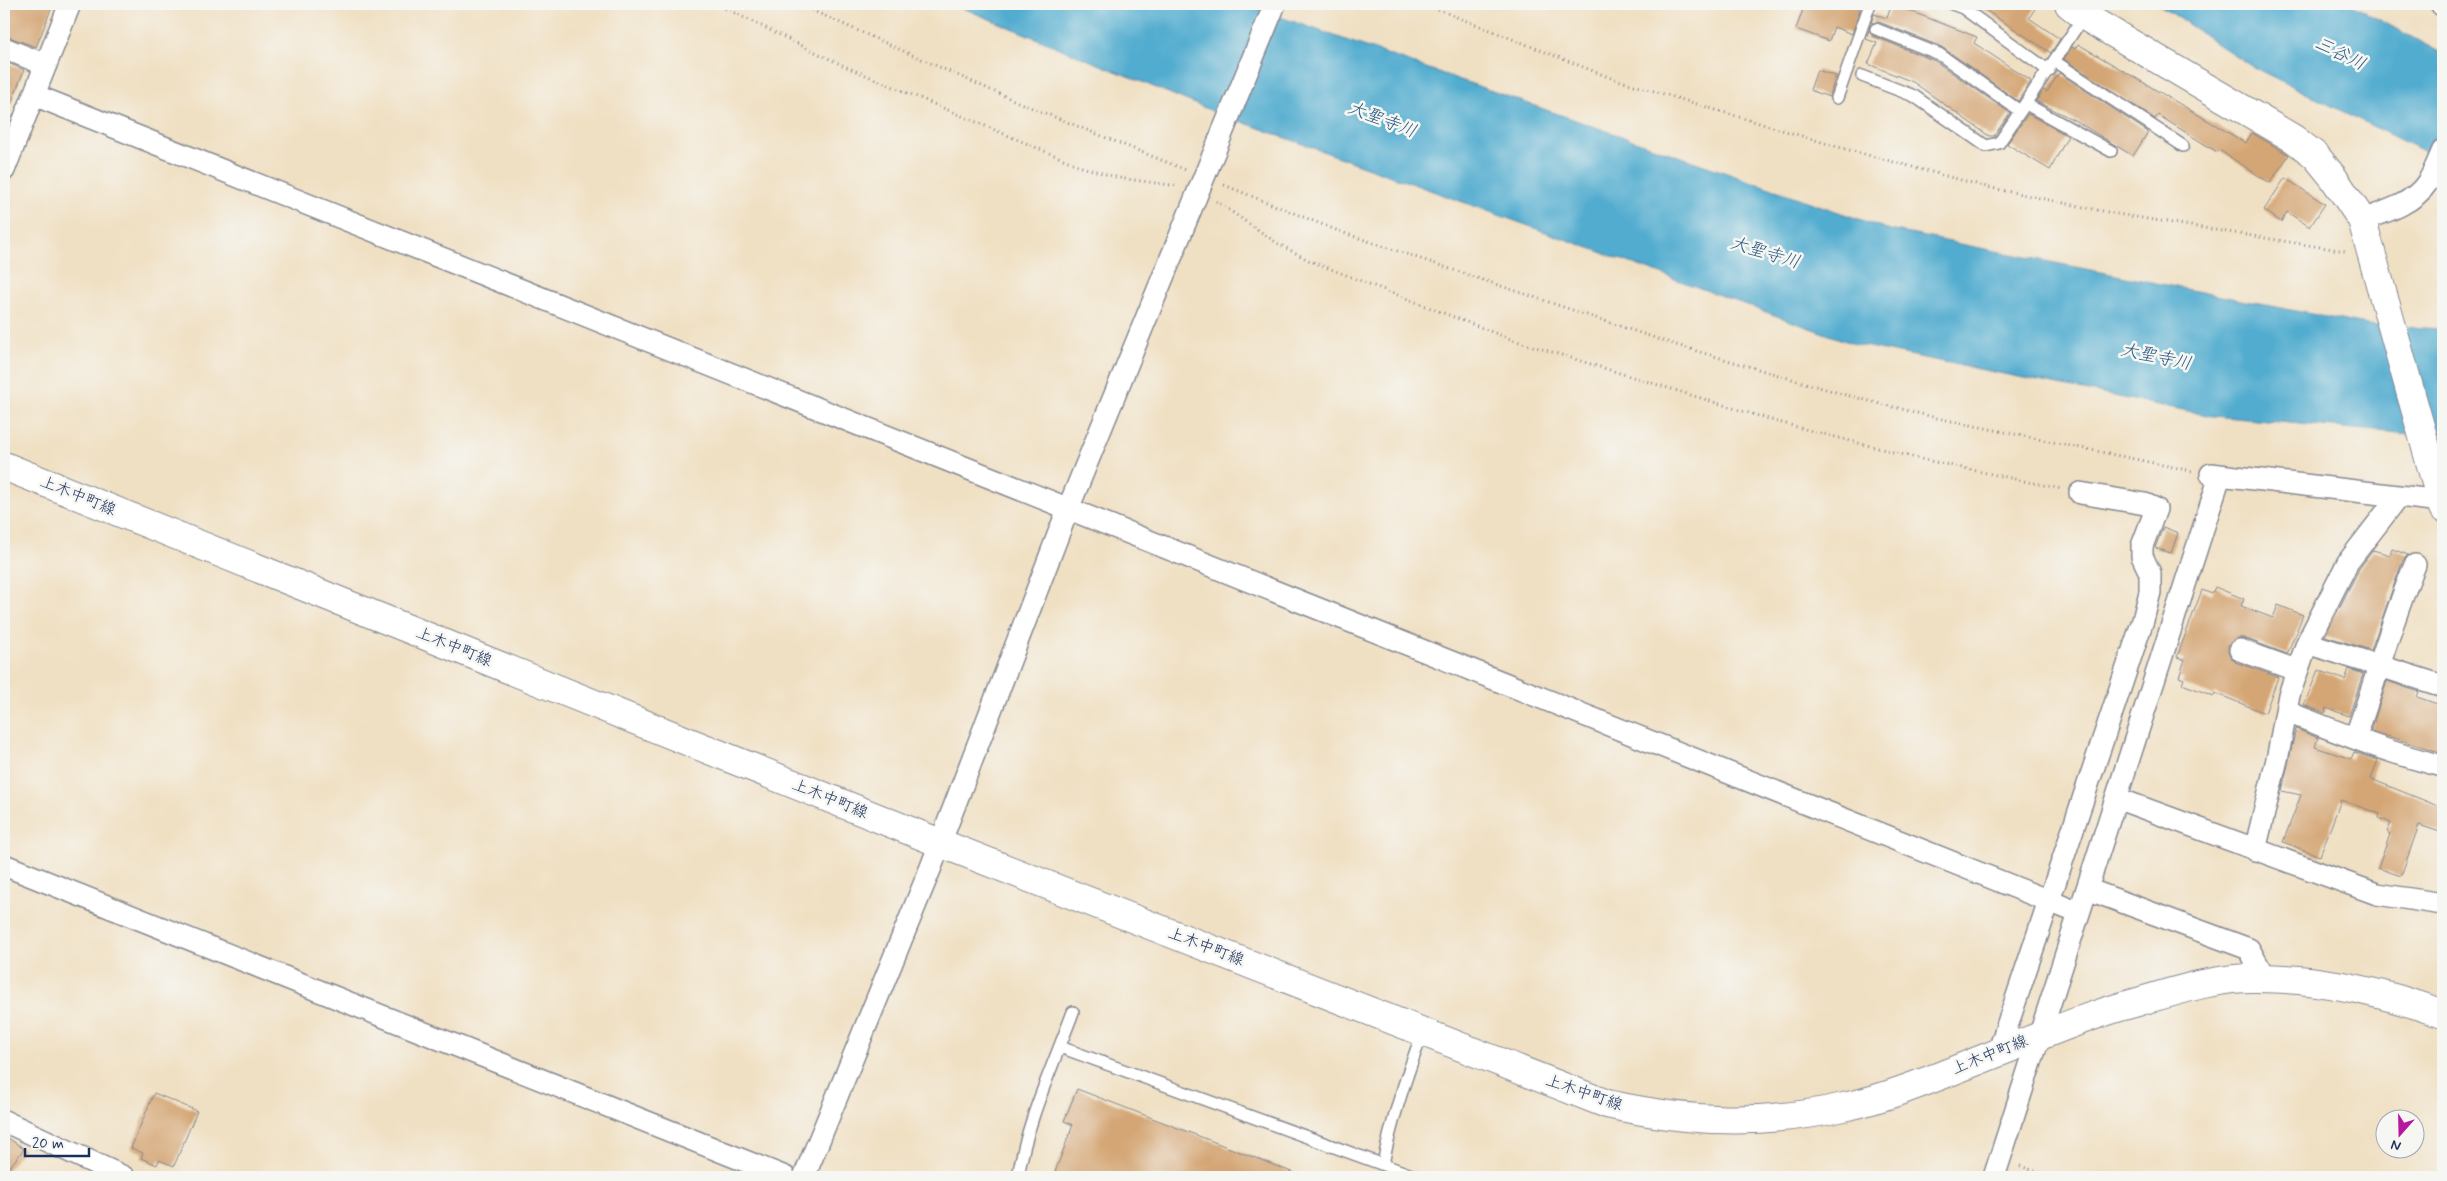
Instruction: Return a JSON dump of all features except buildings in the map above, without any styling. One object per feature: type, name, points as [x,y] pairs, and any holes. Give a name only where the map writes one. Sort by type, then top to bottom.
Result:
[{"type":"main road","points":[[2077,10],[2294,139],[2322,163],[2362,220],[2442,504]]},
{"type":"main road","name":"上木中町線","points":[[4,466],[940,843],[1607,1104],[1652,1114],[1698,1120],[1776,1119],[1845,1107],[1881,1097],[1998,1053],[2040,1034],[2116,1008],[2205,984],[2265,978],[2315,982],[2362,989],[2443,1014]]},
{"type":"street","points":[[4,170],[70,4]]},
{"type":"street","points":[[804,1177],[940,843],[1068,509],[1275,4]]},
{"type":"street","points":[[4,48],[46,65]]},
{"type":"street","points":[[34,95],[2079,913]]},
{"type":"street","points":[[2362,220],[2398,206],[2414,197],[2427,183],[2440,156]]},
{"type":"street","points":[[1997,1168],[2116,798],[2215,475],[2330,488],[2442,504]]},
{"type":"street","points":[[1998,1053],[2047,901],[2143,620],[2150,592],[2150,573],[2142,556],[2142,546],[2156,509],[2145,504],[2080,493]]},
{"type":"street","points":[[2255,850],[2296,670],[2307,643],[2348,562],[2398,497]]},
{"type":"street","points":[[2356,738],[2399,604],[2415,565]]},
{"type":"street","points":[[2307,643],[2380,668],[2443,686]]},
{"type":"street","points":[[2240,650],[2296,670]]},
{"type":"street","points":[[2287,712],[2421,761],[2443,766]]},
{"type":"street","points":[[2116,798],[2377,894],[2443,904]]},
{"type":"street","points":[[4,865],[785,1177]]},
{"type":"street","points":[[2087,889],[2249,949],[2265,978]]},
{"type":"street","points":[[4,1121],[124,1177]]},
{"type":"lane","points":[[1837,98],[1870,4]]},
{"type":"lane","points":[[1952,4],[1963,8],[2052,66],[2183,146]]},
{"type":"lane","points":[[1862,76],[1914,96],[1986,146],[1999,143],[2052,66],[2077,10]]},
{"type":"lane","points":[[1876,29],[1939,54],[2023,108],[2111,151]]},
{"type":"lane","points":[[1018,1177],[1034,1113],[1073,1012]]},
{"type":"lane","points":[[1383,1164],[1403,1082],[1423,1032]]},
{"type":"lane","points":[[1060,1047],[1417,1177]]},
{"type":"path","points":[[716,4],[842,65],[1082,166],[1119,178],[1202,184],[1277,243],[1310,261],[1513,340],[1778,422],[1916,458],[2080,493]]},
{"type":"path","points":[[798,4],[1202,184],[1673,344],[1828,390],[1937,418],[2215,475]]},
{"type":"path","points":[[1424,4],[1611,78],[1828,144],[1987,187],[2117,214],[2373,259]]},
{"type":"path","points":[[1997,1168],[2053,1177]]},
{"type":"water","name":"大聖寺川","points":[[953,4],[1243,4],[1890,230],[2366,325],[2443,329],[2443,437],[2213,416],[1854,344],[1212,111]]},
{"type":"water","name":"三谷川","points":[[2158,4],[2350,4],[2443,54],[2443,161],[2251,66]]}]
